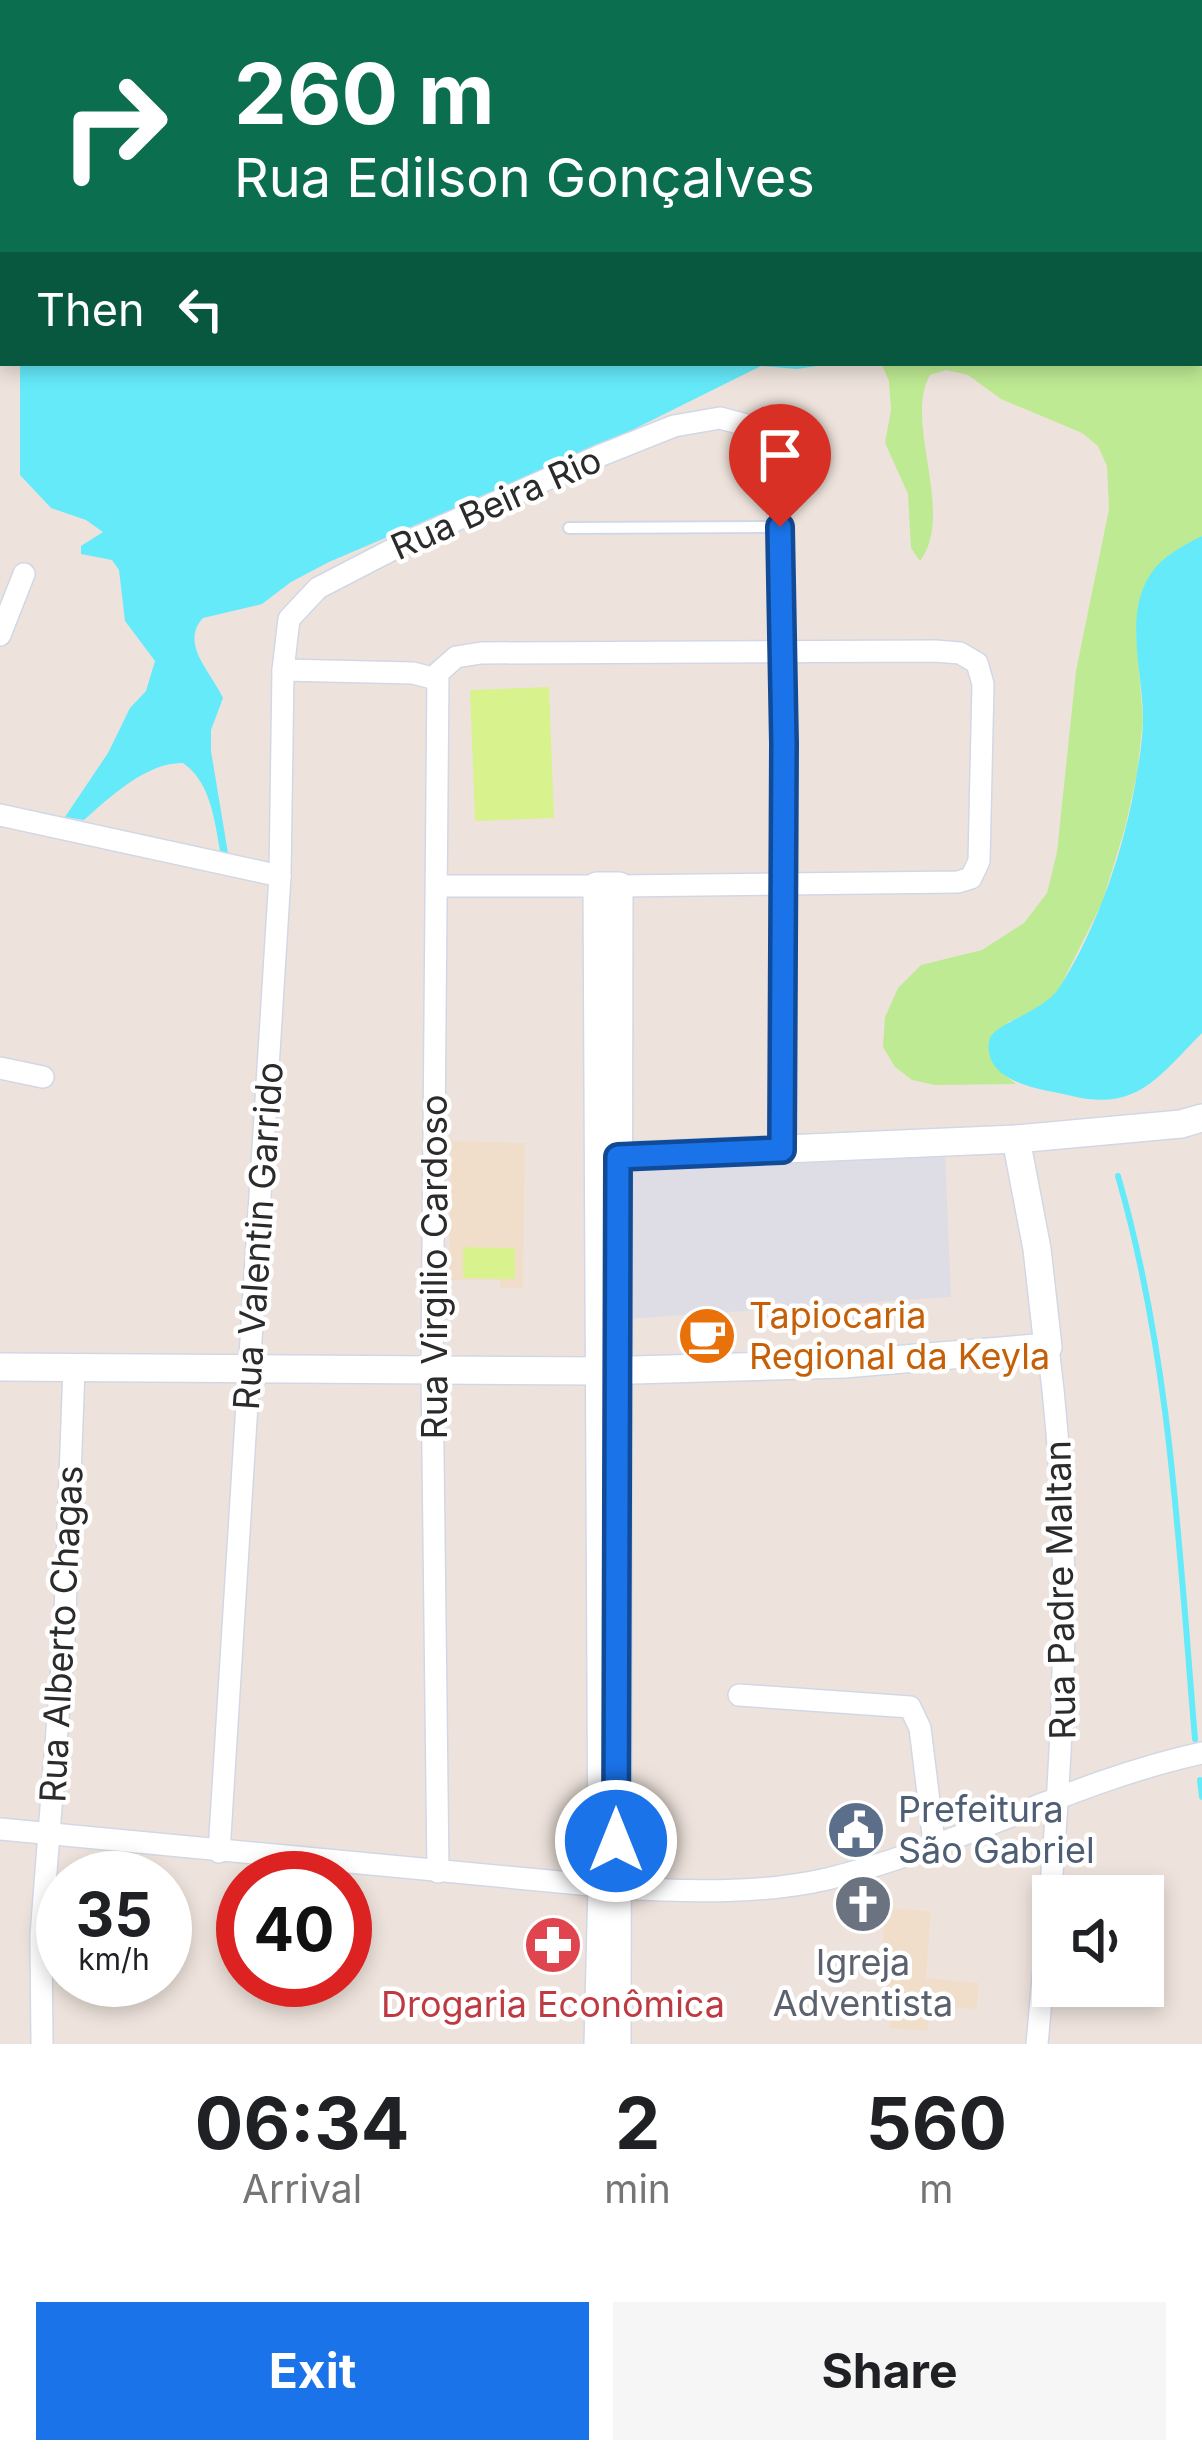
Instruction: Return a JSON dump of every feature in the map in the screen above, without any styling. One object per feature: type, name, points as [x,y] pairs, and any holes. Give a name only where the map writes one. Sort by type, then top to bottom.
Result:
[{"type":"street","name":"Rua Beira Rio","points":[[289,619],[318,588],[404,544],[599,455],[674,427],[720,418],[754,427],[768,440],[776,463],[780,527]]},
{"type":"street","points":[[780,527],[782,1150]]},
{"type":"street","points":[[0,635],[24,574]]},
{"type":"street","name":"Rua Valentin Garrido","points":[[219,1851],[280,876],[283,670],[289,619]]},
{"type":"street","points":[[283,670],[441,671],[456,657],[481,653],[949,652],[977,663],[983,685],[980,861],[975,874],[958,882],[439,886]]},
{"type":"street","name":"Rua Virgilio Cardoso","points":[[438,1872],[432,1369],[441,671]]},
{"type":"street","points":[[0,815],[280,876]]},
{"type":"street","points":[[608,886],[609,1887],[617,2044]]},
{"type":"street","points":[[0,1068],[43,1077]]},
{"type":"street","points":[[608,1157],[1016,1139],[1181,1124],[1202,1118]]},
{"type":"street","name":"Rua Padre Maltan","points":[[1016,1139],[1037,1249],[1066,1542],[1060,1798],[1037,2044]]},
{"type":"street","points":[[0,1367],[608,1371],[844,1364],[1048,1347]]},
{"type":"street","name":"Rua Alberto Chagas","points":[[42,2044],[41,1936],[64,1641],[74,1368]]},
{"type":"street","points":[[739,1695],[910,1706],[920,1728],[934,1842]]},
{"type":"street","points":[[372,1866],[609,1887],[762,1890],[849,1873],[1142,1766],[1202,1753]]},
{"type":"street","points":[[0,1829],[216,1852]]},
{"type":"street","points":[[598,2044],[609,1887]]},
{"type":"lane","points":[[569,528],[780,527]]},
{"type":"shaded area","points":[[451,1141],[525,1143],[523,1288],[500,1288],[500,1280],[449,1280]]},
{"type":"shaded area","points":[[945,1151],[951,1297],[626,1319],[623,1167]]},
{"type":"shaded area","points":[[885,1908],[931,1911],[926,1978],[979,1983],[977,2009],[930,2006],[928,2031],[889,2028],[891,2011],[879,2012]]},
{"type":"green space","points":[[882,366],[1202,368],[1202,536],[1180,548],[1136,631],[1143,720],[1125,828],[1102,903],[1057,993],[1042,1008],[1008,1022],[1003,1074],[1016,1084],[935,1085],[912,1080],[895,1067],[883,1047],[885,1017],[898,988],[921,965],[982,950],[1024,923],[1047,893],[1057,852],[1076,671],[1109,509],[1107,466],[1098,446],[1082,433],[1001,399],[968,375],[946,370],[930,375],[922,418],[933,518],[930,541],[920,561],[911,548],[908,494],[885,443],[891,410],[889,381]]},
{"type":"green space","points":[[549,687],[554,818],[475,821],[470,690]]},
{"type":"green space","points":[[463,1247],[515,1248],[515,1279],[463,1278]]},
{"type":"water","points":[[20,366],[761,366],[602,445],[329,562],[262,604],[203,618],[194,638],[196,648],[223,698],[211,730],[211,751],[228,853],[220,851],[205,791],[183,763],[143,775],[84,820],[65,817],[108,753],[130,708],[146,691],[155,661],[125,621],[119,570],[112,560],[81,554],[81,546],[103,532],[86,520],[51,508],[20,475]]},
{"type":"water","points":[[1202,536],[1202,1033],[1160,1076],[1131,1094],[1095,1100],[1032,1087],[996,1067],[989,1041],[999,1029],[1052,997],[1098,912],[1126,828],[1140,753],[1139,601],[1156,567]]},
{"type":"waterway","points":[[1118,1176],[1136,1245],[1161,1385],[1195,1739]]},
{"type":"waterway","points":[[1200,1780],[1202,1797]]},
{"type":"place","name":"Tapiocaria Regional da Keyla","points":[[707,1336]]},
{"type":"place","name":"Prefeitura São Gabriel","points":[[856,1830]]},
{"type":"place","name":"Igreja Adventista","points":[[863,1904]]},
{"type":"place","name":"Drogaria Econômica","points":[[553,1945]]},
{"type":"route","points":[[616,1841],[618,1157],[782,1150],[780,527]]}]
